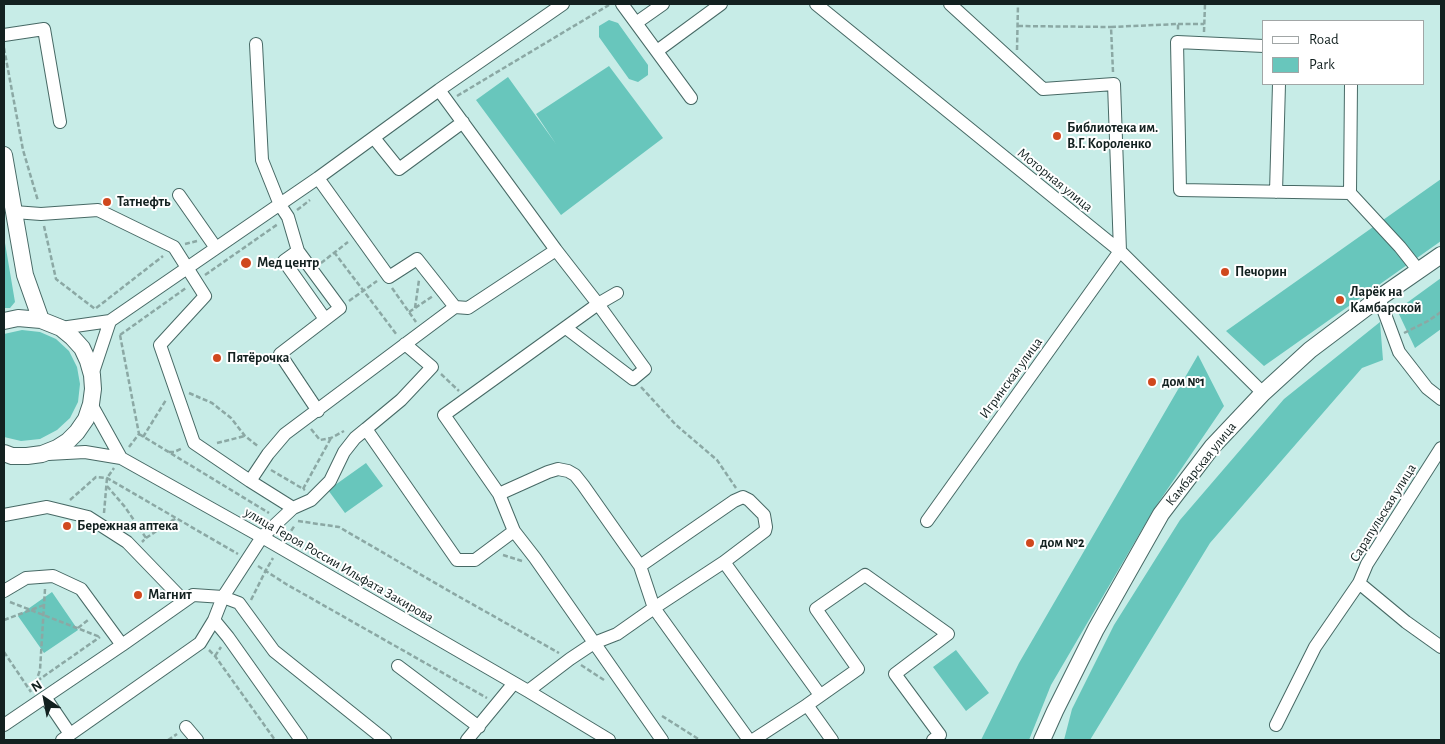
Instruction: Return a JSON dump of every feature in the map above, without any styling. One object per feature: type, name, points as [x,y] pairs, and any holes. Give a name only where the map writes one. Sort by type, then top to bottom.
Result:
[{"type":"main road","points":[[4,155],[25,275],[42,320]]},
{"type":"main road","name":"Камбарская улица","points":[[1042,740],[1096,629],[1161,514],[1212,447],[1263,393],[1310,350],[1379,298],[1441,255]]},
{"type":"main road","points":[[4,321],[18,318],[42,320],[61,328],[82,348],[92,374],[93,389],[91,404],[86,418],[77,432],[68,441],[42,454],[6,456]]},
{"type":"street","points":[[61,328],[110,321],[280,205],[322,183],[374,138],[439,90],[563,4]]},
{"type":"street","points":[[622,4],[691,98]]},
{"type":"street","points":[[636,23],[663,4]]},
{"type":"street","points":[[657,50],[721,4]]},
{"type":"street","name":"Моторная улица","points":[[816,4],[1120,251],[1263,393]]},
{"type":"street","points":[[950,4],[1043,89],[1114,84],[1120,251]]},
{"type":"street","points":[[4,35],[44,29],[60,122]]},
{"type":"street","points":[[1262,46],[1177,42],[1180,190],[1350,194]]},
{"type":"street","points":[[256,44],[262,160],[280,205],[288,217],[298,251],[340,308],[280,354],[318,411]]},
{"type":"street","points":[[1276,192],[1279,85]]},
{"type":"street","points":[[1351,85],[1350,194],[1400,247],[1419,271]]},
{"type":"street","points":[[439,90],[645,369],[633,379],[566,328]]},
{"type":"street","points":[[374,138],[399,169],[462,122]]},
{"type":"street","points":[[322,183],[359,234],[385,275],[389,277],[418,259],[455,307]]},
{"type":"street","points":[[179,195],[216,248]]},
{"type":"street","points":[[14,212],[42,214],[98,210],[174,247],[205,296],[160,345],[194,443],[293,508]]},
{"type":"street","points":[[250,481],[264,459],[285,434],[455,307],[468,308],[556,250]]},
{"type":"street","points":[[298,251],[284,261],[326,319]]},
{"type":"street","name":"Игринская улица","points":[[926,521],[1120,251]]},
{"type":"street","points":[[617,293],[598,304],[444,415],[499,494],[514,530],[662,740]]},
{"type":"street","points":[[1379,298],[1399,352],[1427,388],[1441,399]]},
{"type":"street","points":[[92,374],[110,321]]},
{"type":"street","points":[[45,697],[66,737],[200,643],[214,620],[223,598],[253,565],[262,537],[293,508],[310,500],[330,481],[344,452],[355,438],[401,400],[432,367],[405,344]]},
{"type":"street","points":[[91,404],[121,458]]},
{"type":"street","points":[[366,429],[457,560],[475,560],[514,530]]},
{"type":"street","name":"Сарапульская улица","points":[[1441,448],[1367,564],[1359,583],[1406,622],[1441,646]]},
{"type":"street","name":"улица Героя России Ильфата Закирова","points":[[42,454],[85,452],[121,458],[262,537],[609,740]]},
{"type":"street","points":[[499,494],[558,469],[575,475],[640,566],[654,608],[751,740],[807,705],[858,668],[816,609],[865,574],[948,634],[895,674],[940,735],[933,740]]},
{"type":"street","points":[[528,691],[594,643],[617,634],[724,562],[765,531],[764,515],[749,500],[743,497],[734,501],[640,566]]},
{"type":"street","points":[[4,515],[47,507],[88,517],[136,550],[184,601]]},
{"type":"street","points":[[724,562],[820,695]]},
{"type":"street","points":[[4,591],[26,578],[53,576],[81,589],[122,645]]},
{"type":"street","points":[[1276,725],[1315,647],[1359,583]]},
{"type":"street","points":[[4,724],[193,595],[223,598],[239,603],[274,651],[385,740]]},
{"type":"street","points":[[214,620],[300,740]]},
{"type":"street","points":[[398,666],[479,727]]},
{"type":"street","points":[[467,740],[514,683]]},
{"type":"street","points":[[807,705],[832,740]]},
{"type":"street","points":[[186,727],[196,740]]},
{"type":"path","points":[[447,102],[611,4]]},
{"type":"path","points":[[1017,64],[1018,4]]},
{"type":"path","points":[[1204,43],[1205,4]]},
{"type":"path","points":[[1177,42],[1178,24]]},
{"type":"path","points":[[1018,26],[1111,27],[1204,24]]},
{"type":"path","points":[[1111,27],[1114,84]]},
{"type":"path","points":[[120,335],[288,217],[322,183]]},
{"type":"path","points":[[312,270],[359,234]]},
{"type":"path","points":[[334,252],[362,291],[405,344]]},
{"type":"path","points":[[414,308],[418,281],[427,270]]},
{"type":"path","points":[[340,308],[385,275],[423,331]]},
{"type":"path","points":[[409,312],[442,290]]},
{"type":"path","points":[[1394,338],[1428,321],[1441,312]]},
{"type":"path","points":[[110,321],[120,335],[139,434],[264,511],[282,519]]},
{"type":"path","points":[[432,367],[453,384],[467,399]]},
{"type":"path","points":[[633,379],[676,425],[716,460],[743,497]]},
{"type":"path","points":[[143,437],[174,386],[212,403],[231,418],[264,459],[314,496]]},
{"type":"path","points":[[304,421],[320,440],[332,438],[347,428]]},
{"type":"path","points":[[102,526],[107,478],[139,434]]},
{"type":"path","points":[[166,452],[174,452],[194,443],[212,444],[244,436]]},
{"type":"path","points":[[303,489],[332,438]]},
{"type":"path","points":[[70,501],[96,477],[107,478],[253,565],[266,570],[286,584],[497,704]]},
{"type":"path","points":[[107,486],[125,506],[146,538]]},
{"type":"path","points":[[136,550],[146,538],[176,518]]},
{"type":"path","points":[[245,611],[266,570],[297,521],[340,527],[607,682]]},
{"type":"path","points":[[488,550],[528,563],[535,558]]},
{"type":"path","points":[[4,652],[32,693],[40,670],[46,576]]},
{"type":"path","points":[[4,600],[100,637],[36,682]]},
{"type":"path","points":[[4,620],[44,605]]},
{"type":"path","points":[[216,656],[228,637]]},
{"type":"path","points":[[200,643],[216,656],[276,740]]},
{"type":"path","points":[[655,712],[700,740]]},
{"type":"green space","points":[[609,20],[618,23],[648,65],[648,75],[638,82],[629,79],[599,37],[599,26]]},
{"type":"green space","points":[[609,66],[663,138],[561,215],[476,100],[508,77],[556,144],[536,114]]},
{"type":"green space","points":[[1441,179],[1441,241],[1264,366],[1226,331]]},
{"type":"green space","points":[[4,237],[15,302],[10,308],[4,308]]},
{"type":"green space","points":[[1441,278],[1441,329],[1415,348],[1397,310]]},
{"type":"green space","points":[[1380,322],[1383,360],[1362,368],[1210,543],[1090,740],[1064,740],[1072,709],[1114,625],[1180,520],[1284,399]]},
{"type":"green space","points":[[22,330],[40,332],[56,339],[69,351],[77,367],[80,384],[78,402],[70,418],[57,430],[40,439],[21,441],[4,437],[4,334]]},
{"type":"green space","points":[[1198,355],[1224,406],[1154,509],[1051,685],[1029,740],[981,740],[1019,663]]},
{"type":"green space","points":[[366,463],[383,486],[345,513],[328,490]]},
{"type":"green space","points":[[52,592],[78,630],[44,653],[18,616]]},
{"type":"green space","points":[[956,650],[989,693],[966,711],[933,667]]},
{"type":"place","name":"Библиотека им. В.Г. Короленко","points":[[1057,136]]},
{"type":"place","name":"Татнефть","points":[[107,202]]},
{"type":"place","name":"Мед центр","points":[[246,263]]},
{"type":"place","name":"Печорин","points":[[1225,272]]},
{"type":"place","name":"Ларёк на Камбарской","points":[[1340,300]]},
{"type":"place","name":"Пятёрочка","points":[[217,358]]},
{"type":"place","name":"дом №1","points":[[1152,382]]},
{"type":"place","name":"Бережная аптека","points":[[67,526]]},
{"type":"place","name":"дом №2","points":[[1030,543]]},
{"type":"place","name":"Магнит","points":[[138,595]]}]
